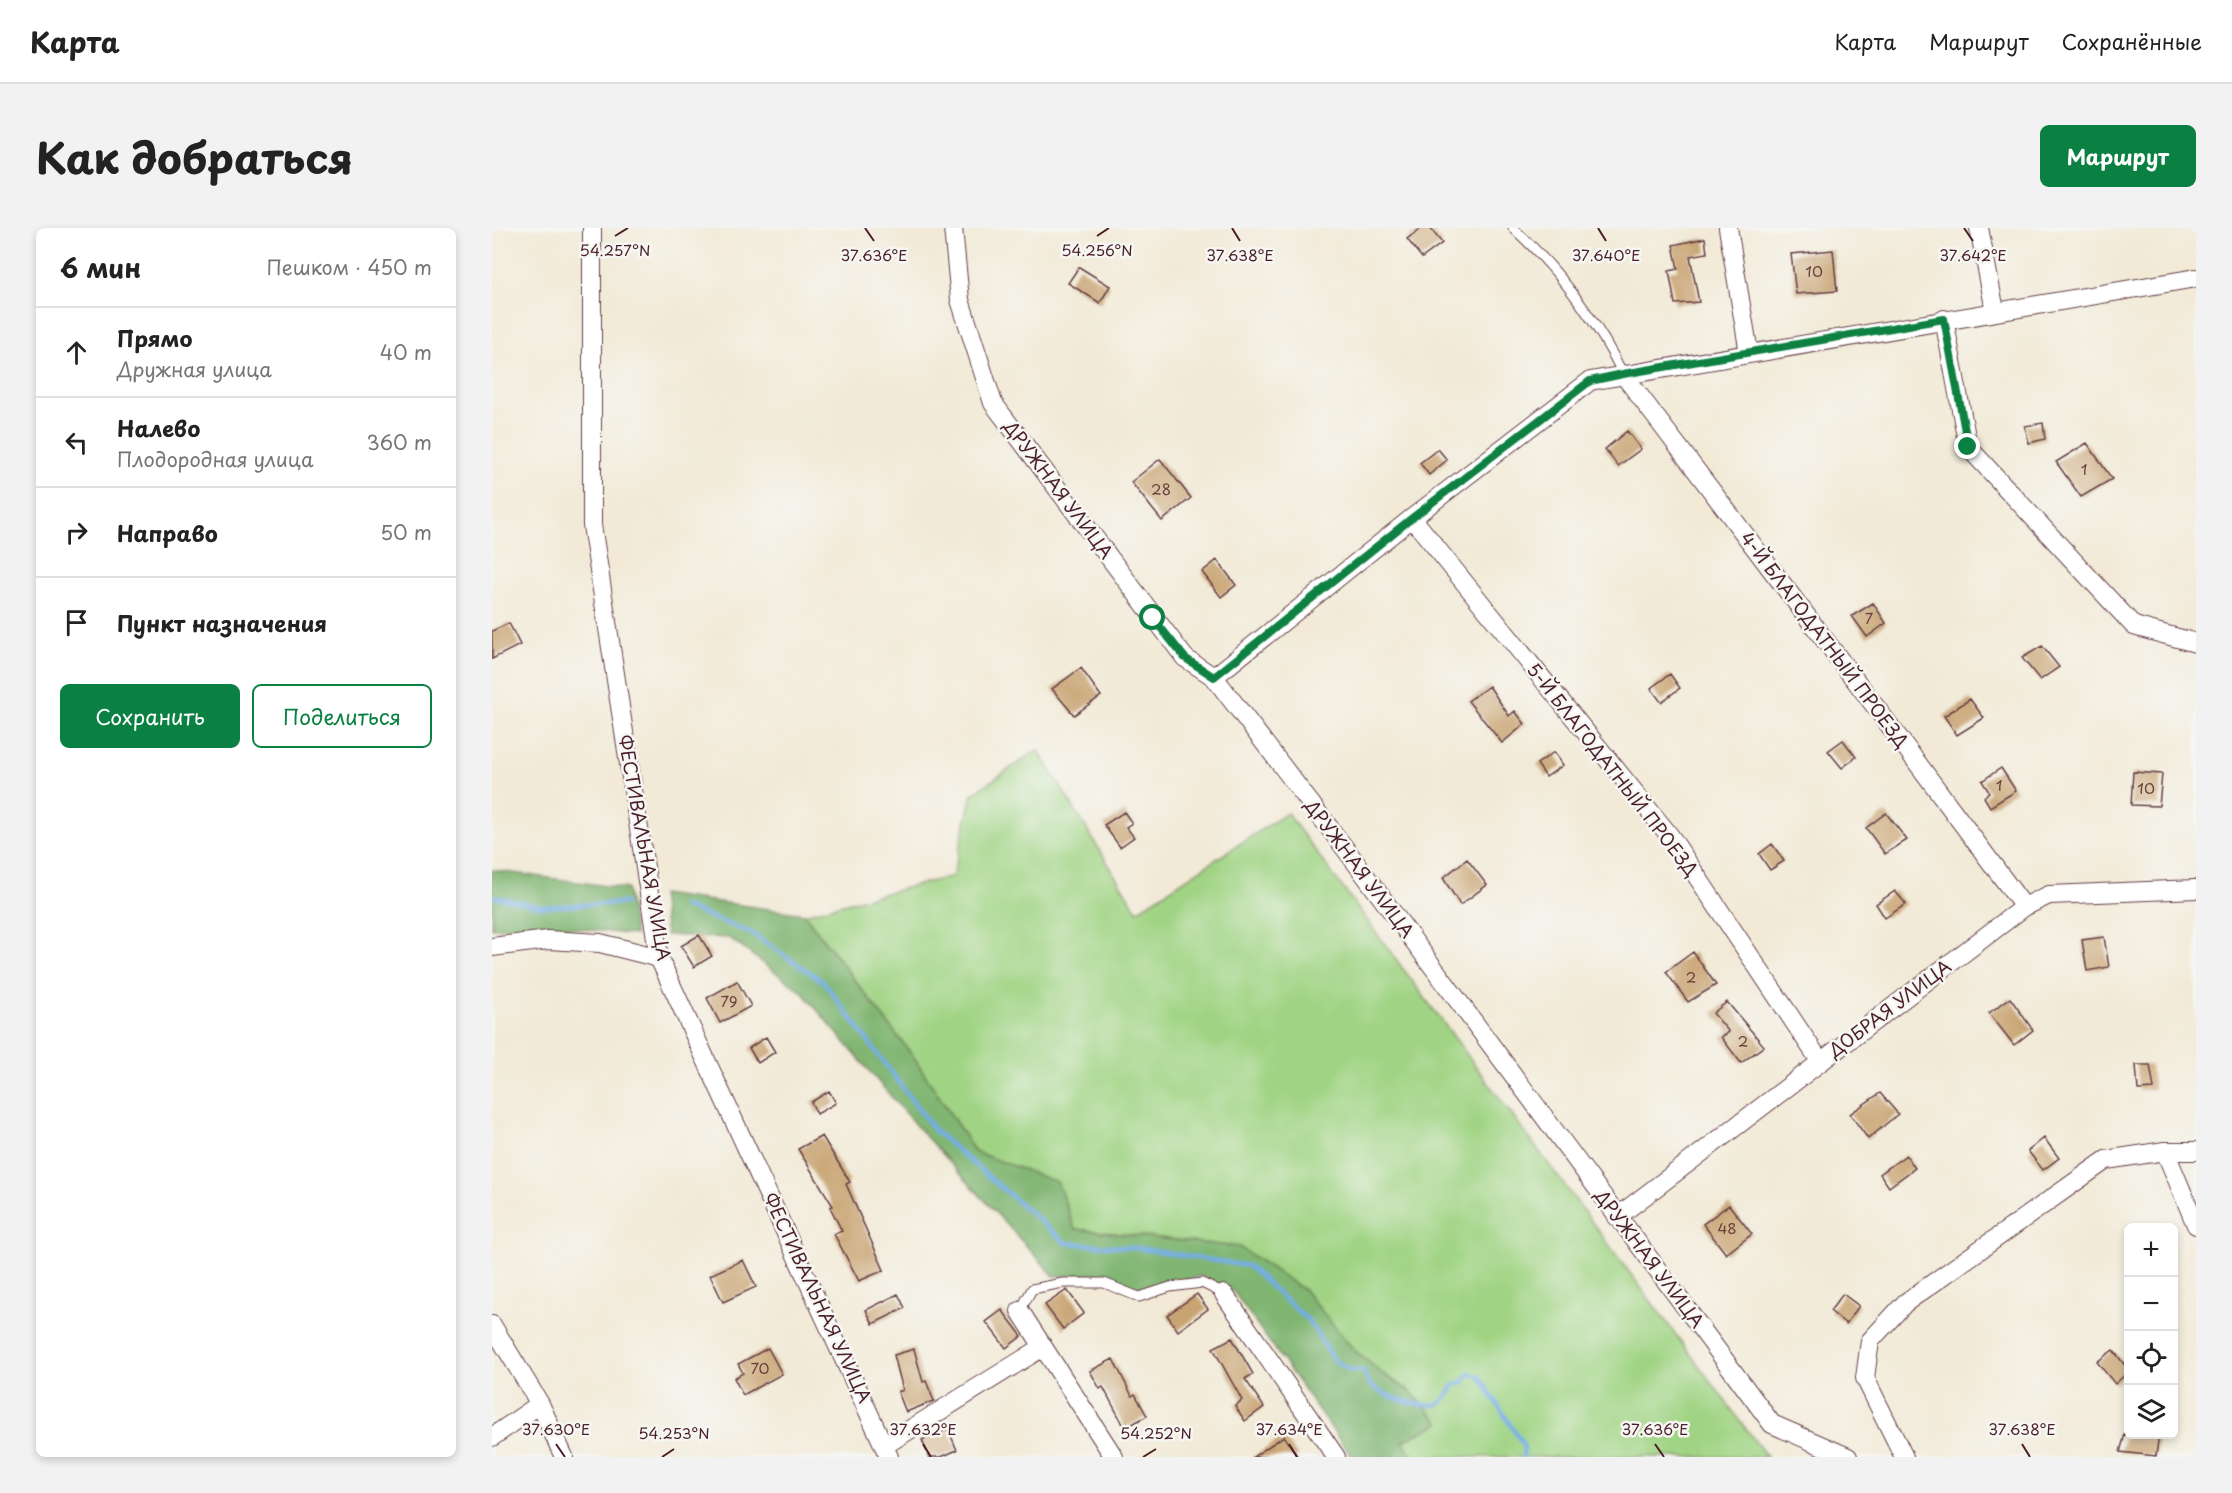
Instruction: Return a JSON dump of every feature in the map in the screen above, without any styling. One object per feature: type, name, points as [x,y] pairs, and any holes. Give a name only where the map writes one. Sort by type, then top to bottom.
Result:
[{"type":"street","name":"ФЕСТИВАЛЬНАЯ УЛИЦА","points":[[592,228],[592,525],[659,958],[887,1451]]},
{"type":"street","name":"ДРУЖНАЯ УЛИЦА","points":[[953,228],[960,300],[993,403],[1185,658],[1214,677],[1350,855],[1772,1424],[1848,1457]]},
{"type":"street","points":[[1728,228],[1749,353]]},
{"type":"street","points":[[1979,228],[1995,311]]},
{"type":"street","points":[[1214,677],[1412,518],[1590,381],[1944,319],[2196,278]]},
{"type":"street","points":[[1944,319],[1968,447],[2134,626],[2196,643]]},
{"type":"street","name":"4-Й БЛАГОДАТНЫЙ ПРОЕЗД","points":[[1623,374],[1894,731],[2024,907]]},
{"type":"street","name":"5-Й БЛАГОДАТНЫЙ ПРОЕЗД","points":[[1412,518],[1670,836],[1820,1061]]},
{"type":"street","name":"ДОБРАЯ УЛИЦА","points":[[1617,1217],[2024,907],[2049,895],[2196,889]]},
{"type":"street","points":[[492,947],[548,939],[600,943],[659,958]]},
{"type":"street","points":[[2164,1151],[2196,1225]]},
{"type":"street","points":[[1904,1457],[1865,1378],[1870,1341],[1905,1303],[2106,1160],[2164,1151],[2196,1151]]},
{"type":"street","points":[[1224,1294],[1336,1457]]},
{"type":"street","points":[[1020,1311],[1114,1457]]},
{"type":"street","points":[[492,1325],[540,1404],[564,1457]]},
{"type":"street","points":[[887,1451],[1043,1347]]},
{"type":"street","points":[[492,1437],[540,1404]]},
{"type":"lane","points":[[1513,228],[1538,250],[1604,336],[1623,374]]},
{"type":"lane","points":[[1020,1311],[1032,1289],[1063,1283],[1104,1283],[1139,1297],[1170,1287],[1202,1283],[1224,1294]]},
{"type":"green space","points":[[1038,750],[1137,911],[1287,813],[1767,1457],[1413,1457],[1403,1441],[1440,1423],[1411,1392],[1383,1374],[1354,1350],[1304,1290],[1239,1247],[1075,1229],[1057,1182],[975,1152],[913,1056],[804,914],[953,876],[972,794]]},
{"type":"green space","points":[[492,870],[627,889],[635,935],[546,925],[492,928]]},
{"type":"green space","points":[[661,894],[804,914],[913,1056],[975,1152],[1057,1182],[1075,1229],[1239,1247],[1304,1290],[1354,1350],[1383,1374],[1411,1392],[1440,1423],[1403,1441],[1413,1457],[1352,1457],[1233,1291],[1202,1276],[1141,1289],[1106,1275],[1054,1276],[918,1128],[801,991],[729,938],[666,935]]},
{"type":"building","points":[[1422,228],[1430,228],[1442,243],[1422,258],[1407,239]]},
{"type":"building","points":[[1705,238],[1707,253],[1690,256],[1699,302],[1675,304],[1669,271],[1678,269],[1673,245]]},
{"type":"building","points":[[1833,250],[1837,291],[1796,294],[1791,254]]},
{"type":"building","points":[[1079,267],[1110,286],[1100,303],[1068,283]]},
{"type":"building","points":[[2043,423],[2045,439],[2029,443],[2025,426]]},
{"type":"building","points":[[1627,431],[1641,449],[1618,466],[1605,449]]},
{"type":"building","points":[[2087,443],[2112,479],[2081,497],[2056,462]]},
{"type":"building","points":[[1438,449],[1447,460],[1429,475],[1420,463]]},
{"type":"building","points":[[1160,459],[1191,498],[1162,521],[1131,482]]},
{"type":"building","points":[[1217,560],[1236,585],[1221,597],[1202,572]]},
{"type":"building","points":[[1873,603],[1886,623],[1867,637],[1852,616]]},
{"type":"building","points":[[509,623],[520,645],[492,659],[492,631]]},
{"type":"building","points":[[2042,646],[2059,667],[2040,680],[2022,658]]},
{"type":"building","points":[[1081,668],[1101,696],[1074,715],[1052,689]]},
{"type":"building","points":[[1670,674],[1680,688],[1661,702],[1651,688]]},
{"type":"building","points":[[1489,686],[1509,716],[1515,711],[1525,724],[1502,743],[1468,701]]},
{"type":"building","points":[[1970,699],[1984,718],[1957,735],[1944,716]]},
{"type":"building","points":[[1843,740],[1856,757],[1842,768],[1828,751]]},
{"type":"building","points":[[1554,752],[1563,765],[1546,777],[1537,764]]},
{"type":"building","points":[[2001,768],[2016,791],[1990,807],[1984,797],[1989,792],[1982,781]]},
{"type":"building","points":[[2133,772],[2162,774],[2159,806],[2131,805]]},
{"type":"building","points":[[1124,812],[1132,823],[1126,827],[1134,837],[1120,847],[1104,825]]},
{"type":"building","points":[[1886,813],[1907,840],[1885,854],[1866,828]]},
{"type":"building","points":[[1772,844],[1784,861],[1770,870],[1759,854]]},
{"type":"building","points":[[1467,859],[1487,885],[1460,905],[1443,878]]},
{"type":"building","points":[[1895,891],[1906,904],[1885,918],[1876,904]]},
{"type":"building","points":[[699,935],[712,956],[694,967],[681,946]]},
{"type":"building","points":[[2104,937],[2109,967],[2087,971],[2082,940]]},
{"type":"building","points":[[1693,952],[1716,985],[1688,1002],[1666,972]]},
{"type":"building","points":[[737,981],[751,1006],[720,1023],[707,998]]},
{"type":"building","points":[[2010,998],[2033,1030],[2014,1045],[1989,1013]]},
{"type":"building","points":[[1727,1002],[1764,1046],[1741,1063],[1721,1037],[1729,1032],[1713,1013]]},
{"type":"building","points":[[766,1037],[775,1052],[758,1063],[749,1048]]},
{"type":"building","points":[[2136,1065],[2150,1065],[2154,1089],[2138,1090]]},
{"type":"building","points":[[829,1091],[836,1103],[817,1114],[811,1102]]},
{"type":"building","points":[[1880,1093],[1898,1114],[1868,1139],[1850,1114]]},
{"type":"building","points":[[822,1136],[850,1182],[846,1184],[884,1270],[859,1281],[834,1234],[842,1231],[830,1207],[833,1206],[798,1149]]},
{"type":"building","points":[[2044,1138],[2059,1158],[2043,1170],[2028,1151]]},
{"type":"building","points":[[1906,1155],[1915,1168],[1889,1187],[1880,1174]]},
{"type":"building","points":[[1729,1205],[1752,1234],[1726,1254],[1703,1224]]},
{"type":"building","points":[[743,1260],[756,1287],[723,1302],[710,1275]]},
{"type":"building","points":[[1067,1290],[1084,1313],[1063,1329],[1045,1305]]},
{"type":"building","points":[[898,1294],[905,1308],[873,1324],[866,1310]]},
{"type":"building","points":[[1197,1294],[1208,1309],[1178,1331],[1167,1315]]},
{"type":"building","points":[[1843,1294],[1859,1306],[1846,1324],[1830,1311]]},
{"type":"building","points":[[1002,1310],[1022,1336],[1006,1348],[986,1322]]},
{"type":"building","points":[[1232,1338],[1253,1374],[1245,1379],[1264,1407],[1245,1421],[1235,1406],[1242,1400],[1213,1348]]},
{"type":"building","points":[[768,1348],[782,1374],[743,1395],[734,1378],[743,1373],[738,1364]]},
{"type":"building","points":[[914,1349],[923,1382],[926,1381],[934,1401],[906,1412],[898,1392],[903,1390],[894,1355]]},
{"type":"building","points":[[2113,1350],[2124,1364],[2124,1376],[2115,1384],[2097,1362]]},
{"type":"building","points":[[1113,1359],[1132,1396],[1135,1394],[1147,1416],[1125,1428],[1103,1387],[1100,1389],[1090,1371]]},
{"type":"building","points":[[948,1429],[957,1450],[941,1457],[929,1457],[922,1440]]},
{"type":"building","points":[[1284,1436],[1298,1457],[1253,1457]]},
{"type":"building","points":[[2124,1438],[2158,1439],[2156,1456],[2120,1452]]},
{"type":"waterway","points":[[492,896],[542,907],[625,903]]},
{"type":"waterway","points":[[683,906],[751,933],[824,982],[935,1131],[1066,1243],[1137,1248],[1248,1266],[1308,1320],[1334,1360],[1349,1370],[1364,1371],[1370,1384],[1383,1393],[1412,1403],[1438,1404],[1445,1399],[1453,1386],[1463,1382],[1469,1374],[1479,1376],[1524,1446],[1523,1457]]},
{"type":"route","points":[[1153,618],[1185,658],[1214,677],[1412,518],[1590,381],[1623,374],[1944,319],[1968,447]]}]
